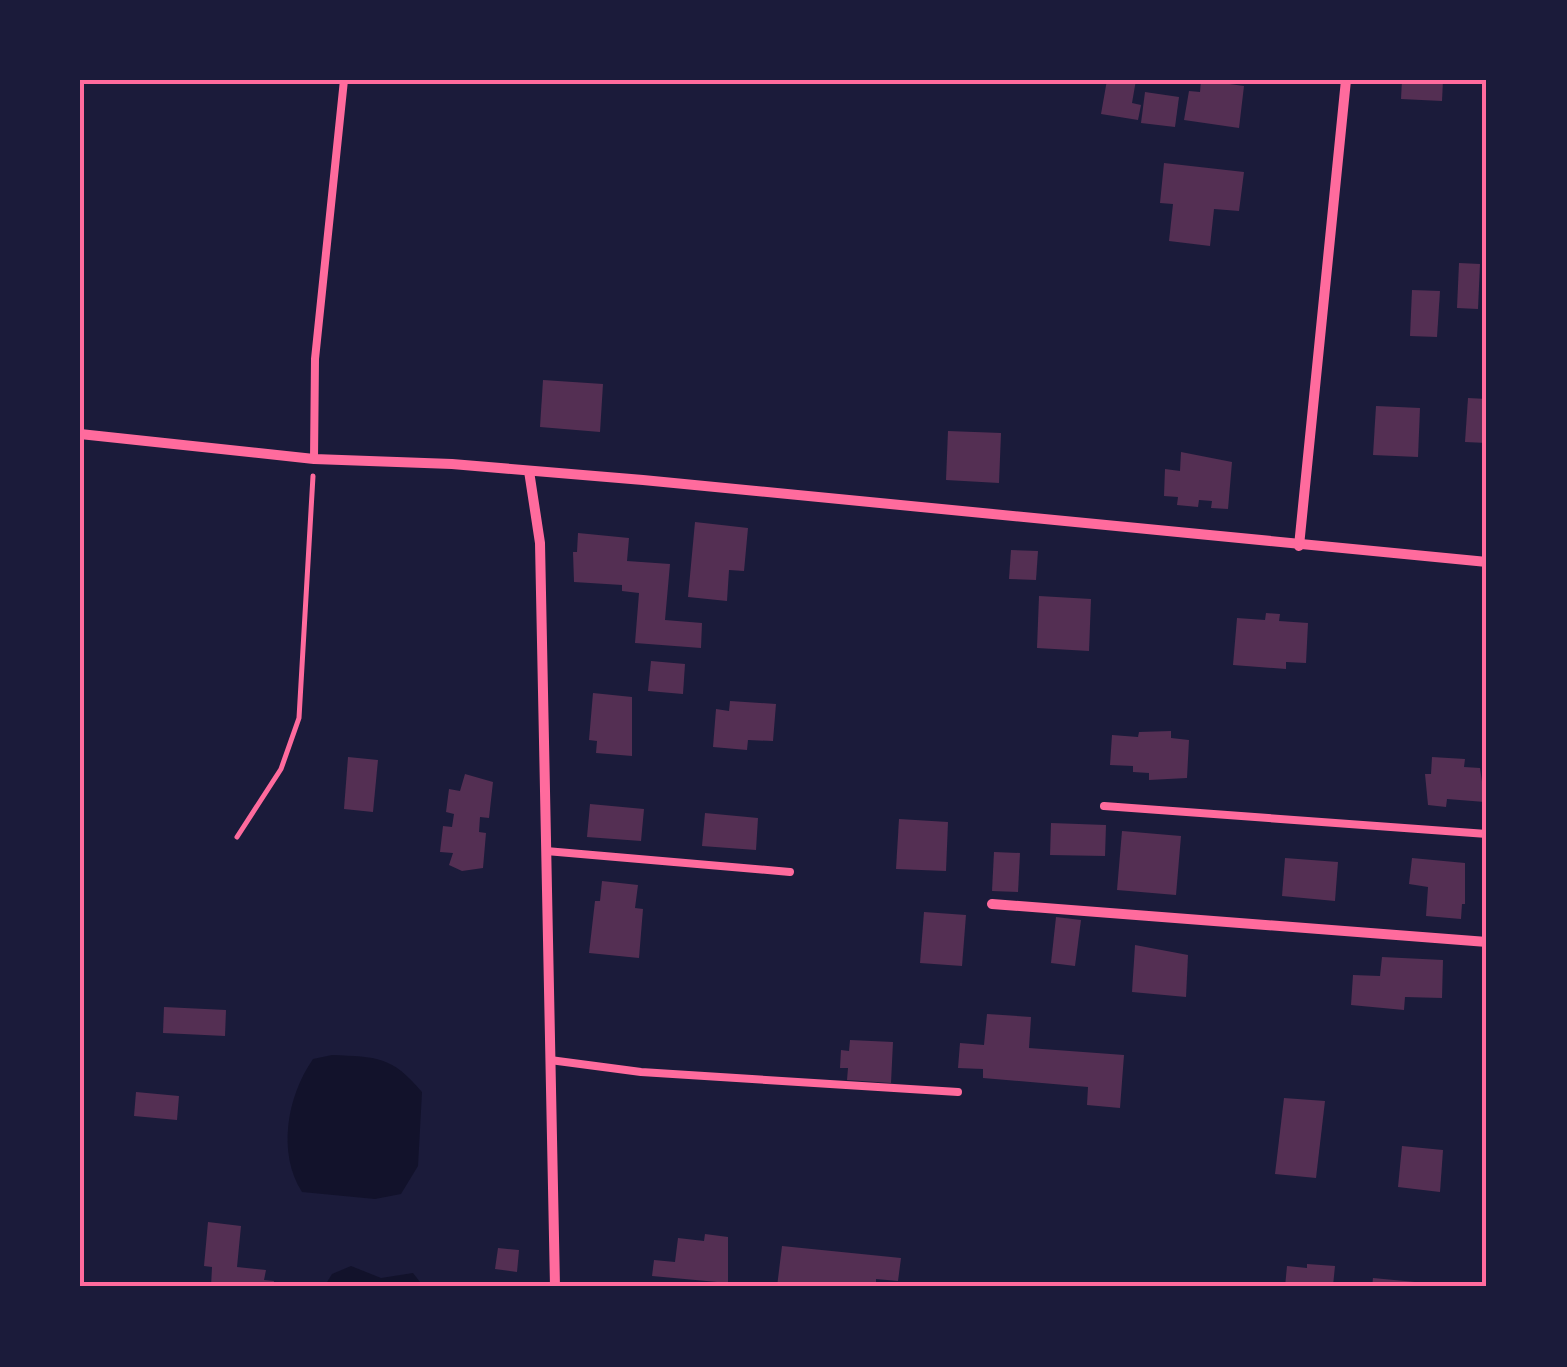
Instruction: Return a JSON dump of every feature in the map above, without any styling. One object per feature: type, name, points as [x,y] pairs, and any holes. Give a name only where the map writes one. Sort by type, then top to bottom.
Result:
[{"type":"street","points":[[1299,546],[1346,80]]},
{"type":"street","points":[[80,434],[314,459],[452,464],[1487,562]]},
{"type":"street","points":[[529,472],[540,543],[556,1287]]},
{"type":"street","points":[[992,904],[1487,942]]},
{"type":"lane","points":[[314,459],[315,359],[344,80]]},
{"type":"lane","points":[[1104,806],[1487,834]]},
{"type":"lane","points":[[546,852],[790,872]]},
{"type":"lane","points":[[550,1060],[641,1072],[958,1092]]},
{"type":"path","points":[[238,837],[281,769],[299,718],[314,459]]},
{"type":"shaded area","points":[[332,1055],[383,1061],[402,1071],[422,1092],[418,1166],[401,1194],[375,1199],[302,1192],[294,1177],[288,1125],[297,1090],[313,1059]]},
{"type":"shaded area","points":[[351,1266],[381,1278],[413,1273],[424,1287],[324,1287],[332,1274]]},
{"type":"building","points":[[1107,80],[1136,80],[1132,103],[1141,105],[1138,120],[1101,114]]},
{"type":"building","points":[[1201,80],[1244,86],[1239,128],[1184,120],[1189,91],[1200,92]]},
{"type":"building","points":[[1402,80],[1443,80],[1442,101],[1401,99]]},
{"type":"building","points":[[1145,92],[1179,97],[1175,127],[1141,123]]},
{"type":"building","points":[[1164,163],[1244,172],[1239,211],[1214,209],[1210,246],[1169,241],[1173,204],[1160,203]]},
{"type":"building","points":[[1459,263],[1480,264],[1478,309],[1457,308]]},
{"type":"building","points":[[1412,290],[1440,291],[1437,337],[1410,336]]},
{"type":"building","points":[[543,380],[603,384],[600,432],[540,427]]},
{"type":"building","points":[[1468,398],[1487,399],[1487,443],[1465,442]]},
{"type":"building","points":[[1376,406],[1420,408],[1418,457],[1373,455]]},
{"type":"building","points":[[948,431],[1001,433],[999,483],[946,480]]},
{"type":"building","points":[[1181,452],[1232,462],[1228,509],[1211,508],[1212,501],[1199,500],[1198,507],[1177,505],[1178,497],[1164,496],[1165,469],[1180,471]]},
{"type":"building","points":[[695,522],[748,528],[744,571],[729,570],[727,601],[688,597]]},
{"type":"building","points":[[578,533],[629,538],[627,561],[670,564],[665,620],[702,623],[701,648],[635,643],[639,593],[622,591],[622,585],[574,582],[573,552],[577,552]]},
{"type":"building","points":[[1011,550],[1038,551],[1036,580],[1009,579]]},
{"type":"building","points":[[1039,596],[1091,599],[1089,651],[1037,648]]},
{"type":"building","points":[[1266,613],[1280,614],[1279,621],[1308,623],[1306,663],[1286,662],[1286,669],[1233,665],[1237,618],[1265,620]]},
{"type":"building","points":[[651,661],[685,664],[683,694],[648,691]]},
{"type":"building","points":[[593,693],[632,697],[632,756],[596,753],[597,741],[589,740]]},
{"type":"building","points":[[730,701],[776,704],[773,741],[748,740],[747,750],[713,747],[716,709],[729,711]]},
{"type":"building","points":[[1171,731],[1171,738],[1189,740],[1187,778],[1149,780],[1149,773],[1133,772],[1133,766],[1110,765],[1112,735],[1138,737],[1139,732]]},
{"type":"building","points":[[348,757],[378,760],[373,812],[344,809]]},
{"type":"building","points":[[1432,757],[1465,759],[1464,767],[1480,768],[1485,802],[1447,799],[1446,807],[1428,805],[1425,774],[1431,774]]},
{"type":"building","points":[[465,774],[493,782],[489,818],[480,817],[479,832],[486,833],[483,868],[462,871],[449,865],[453,853],[440,852],[443,826],[452,827],[454,814],[446,812],[449,789],[460,791]]},
{"type":"building","points":[[590,804],[644,809],[641,841],[587,837]]},
{"type":"building","points":[[705,813],[758,818],[756,850],[702,846]]},
{"type":"building","points":[[899,819],[948,822],[946,871],[896,869]]},
{"type":"building","points":[[1051,823],[1106,825],[1105,856],[1050,855]]},
{"type":"building","points":[[1122,831],[1181,836],[1176,895],[1117,890]]},
{"type":"building","points":[[994,852],[1020,853],[1018,892],[992,891]]},
{"type":"building","points":[[1285,858],[1338,862],[1335,901],[1282,896]]},
{"type":"building","points":[[1412,858],[1465,863],[1461,919],[1426,916],[1428,887],[1409,884]]},
{"type":"building","points":[[602,881],[638,885],[635,908],[643,909],[639,958],[589,953],[595,901],[600,901]]},
{"type":"building","points":[[924,912],[966,915],[962,966],[920,963]]},
{"type":"building","points":[[1056,917],[1081,920],[1075,966],[1051,963]]},
{"type":"building","points":[[1135,945],[1188,955],[1186,997],[1132,992]]},
{"type":"building","points":[[1382,957],[1443,960],[1442,998],[1405,997],[1404,1010],[1351,1005],[1353,975],[1380,976]]},
{"type":"building","points":[[164,1007],[226,1010],[225,1036],[163,1033]]},
{"type":"building","points":[[987,1014],[1031,1017],[1029,1048],[1124,1055],[1120,1108],[1087,1105],[1088,1087],[983,1078],[983,1069],[958,1068],[960,1043],[984,1045]]},
{"type":"building","points":[[850,1040],[893,1042],[891,1083],[847,1080],[848,1068],[840,1068],[841,1050],[849,1051]]},
{"type":"building","points":[[136,1092],[179,1096],[177,1120],[134,1116]]},
{"type":"building","points":[[1284,1098],[1325,1101],[1316,1178],[1275,1174]]},
{"type":"building","points":[[1402,1146],[1443,1150],[1440,1192],[1398,1187]]},
{"type":"building","points":[[208,1222],[241,1226],[237,1267],[266,1270],[264,1280],[274,1281],[273,1287],[211,1287],[212,1267],[204,1266]]},
{"type":"building","points":[[705,1234],[728,1237],[728,1283],[652,1276],[654,1260],[675,1262],[678,1238],[704,1241]]},
{"type":"building","points":[[782,1246],[901,1258],[898,1281],[876,1279],[876,1287],[777,1287]]},
{"type":"building","points":[[498,1248],[519,1250],[517,1272],[495,1269]]},
{"type":"building","points":[[1307,1264],[1335,1266],[1333,1286],[1285,1287],[1287,1266],[1307,1268]]},
{"type":"building","points":[[1373,1278],[1436,1284],[1436,1287],[1372,1287]]}]
